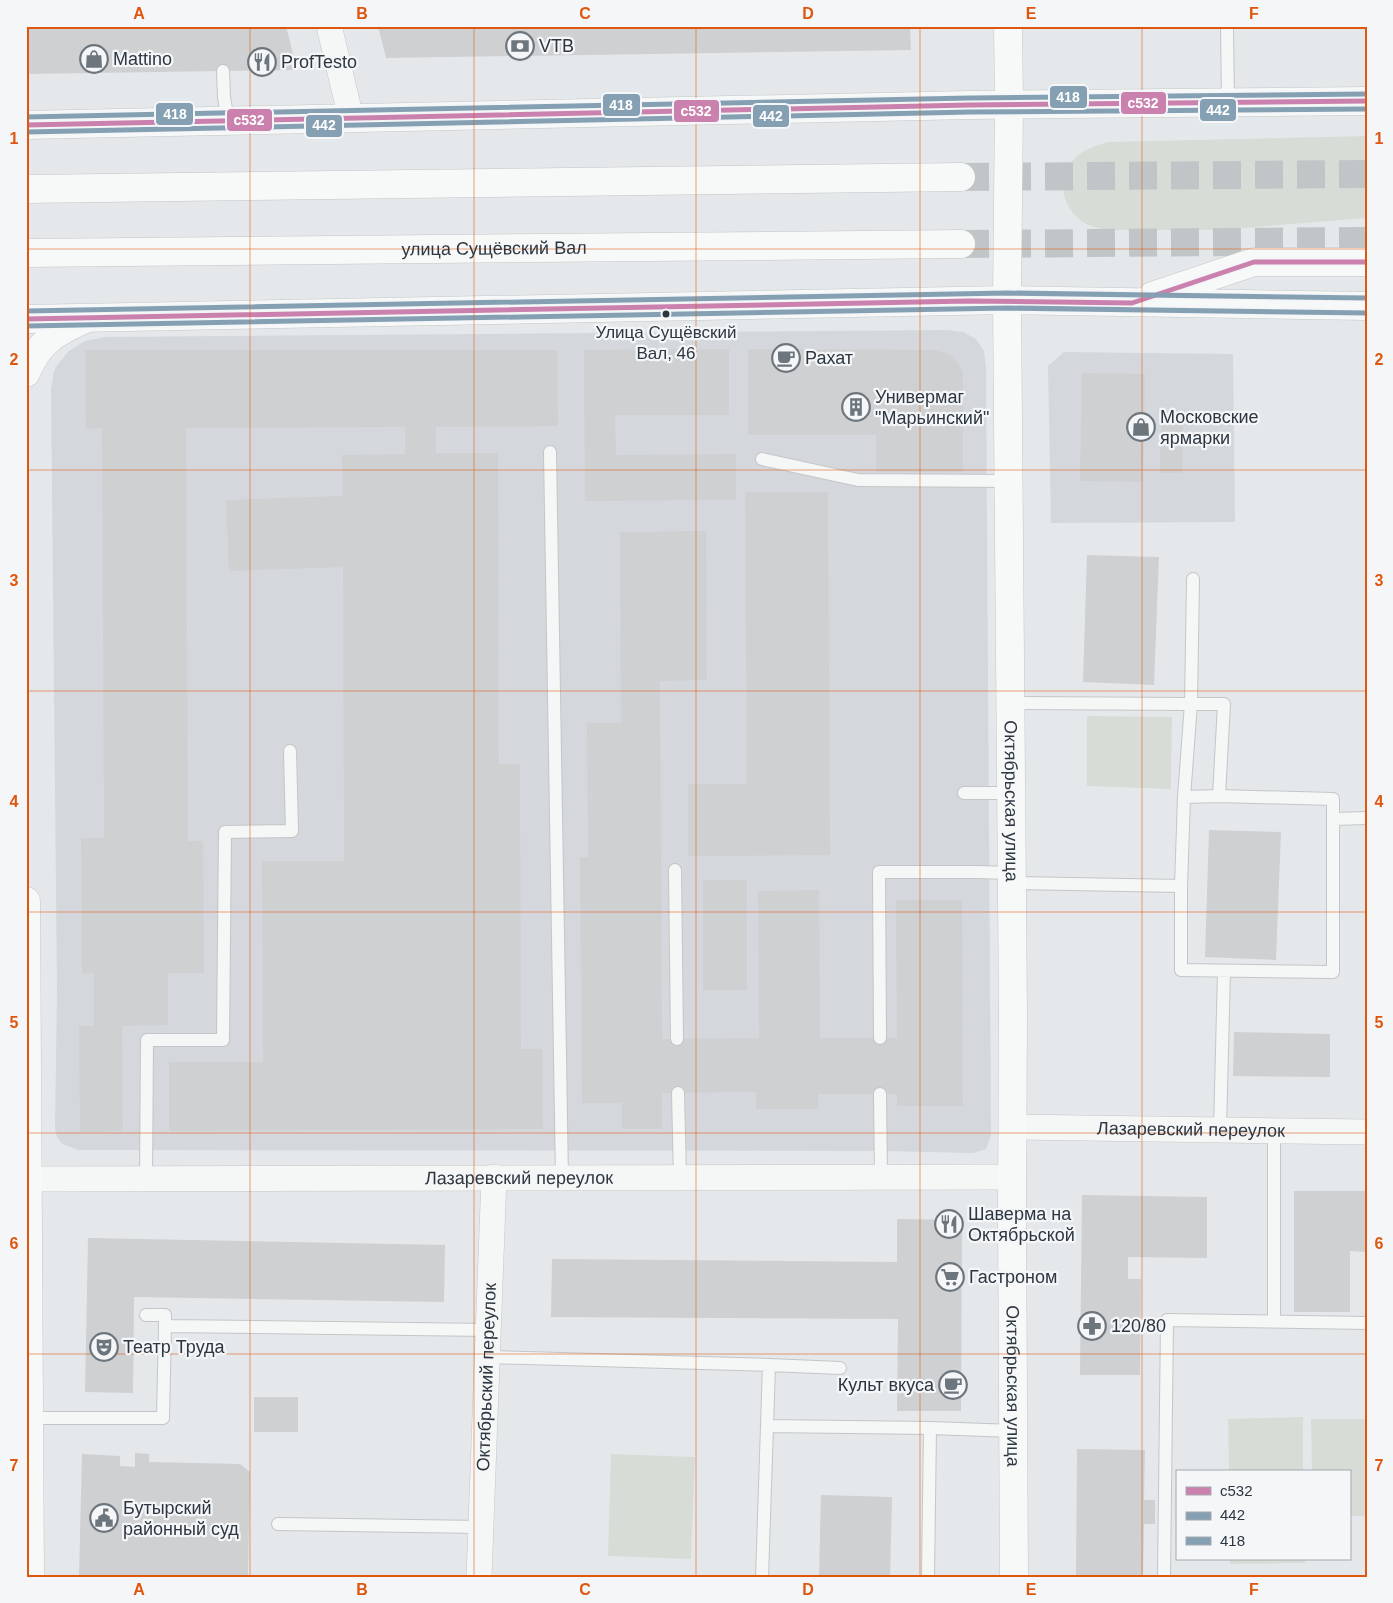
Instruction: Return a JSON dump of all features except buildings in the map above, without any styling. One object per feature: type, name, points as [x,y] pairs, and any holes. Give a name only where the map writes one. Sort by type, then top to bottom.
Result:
[{"type":"main road","name":"Октябрьская улица","points":[[1008,26],[1007,300],[1012,793],[1014,1577]]},
{"type":"main road","points":[[26,125],[1009,104],[1367,101]]},
{"type":"main road","points":[[26,189],[961,177]]},
{"type":"main road","name":"улица Сущёвский Вал","points":[[26,253],[961,244]]},
{"type":"main road","points":[[1132,302],[1254,262],[1367,262]]},
{"type":"main road","points":[[26,319],[1007,300],[1367,306]]},
{"type":"main road","points":[[26,374],[42,344],[62,329],[88,317]]},
{"type":"main road","points":[[26,901],[30,1577]]},
{"type":"street","points":[[329,26],[351,118]]},
{"type":"street","name":"Лазаревский переулок","points":[[1013,1127],[1367,1132]]},
{"type":"street","name":"Лазаревский переулок","points":[[27,1179],[1012,1176]]},
{"type":"street","name":"Октябрьский переулок","points":[[479,1577],[494,1177]]},
{"type":"lane","points":[[1227,26],[1228,102]]},
{"type":"lane","points":[[223,71],[224,97],[228,121]]},
{"type":"lane","points":[[550,452],[562,1178]]},
{"type":"lane","points":[[762,459],[858,480],[1009,481]]},
{"type":"lane","points":[[1184,797],[1333,799],[1333,972],[1181,970],[1181,886],[1184,797],[1191,704],[1193,579]]},
{"type":"lane","points":[[1011,703],[1224,704],[1219,796]]},
{"type":"lane","points":[[146,1178],[147,1040],[223,1040],[225,832],[292,831],[290,751]]},
{"type":"lane","points":[[964,793],[1012,793]]},
{"type":"lane","points":[[1333,819],[1367,818]]},
{"type":"lane","points":[[675,870],[677,1039]]},
{"type":"lane","points":[[880,1038],[879,872],[977,872],[1012,878],[1181,886]]},
{"type":"lane","points":[[1220,1130],[1224,971]]},
{"type":"lane","points":[[678,1093],[680,1177]]},
{"type":"lane","points":[[880,1094],[881,1177]]},
{"type":"lane","points":[[1274,1131],[1274,1321]]},
{"type":"lane","points":[[29,1418],[163,1418],[165,1316],[146,1316]]},
{"type":"lane","points":[[1164,1577],[1167,1320],[1367,1323]]},
{"type":"lane","points":[[165,1326],[489,1330]]},
{"type":"lane","points":[[488,1357],[840,1368]]},
{"type":"lane","points":[[762,1577],[768,1365]]},
{"type":"lane","points":[[767,1426],[1014,1431]]},
{"type":"lane","points":[[928,1577],[930,1428]]},
{"type":"lane","points":[[278,1524],[481,1527]]},
{"type":"shaded area","points":[[1367,136],[1367,218],[1219,230],[1108,230],[1089,225],[1079,219],[1068,206],[1063,190],[1065,174],[1073,160],[1085,151],[1108,142]]},
{"type":"shaded area","points":[[947,330],[963,332],[976,339],[984,351],[986,368],[991,1135],[986,1149],[973,1153],[881,1151],[78,1150],[62,1144],[57,1137],[55,1128],[57,991],[51,389],[54,371],[69,351],[85,341],[105,337]]},
{"type":"shaded area","name":"Московские ярмарки","points":[[1064,352],[1233,354],[1235,522],[1051,523],[1048,366]]},
{"type":"shaded area","points":[[1087,716],[1172,717],[1171,789],[1087,786]]},
{"type":"shaded area","points":[[1303,1417],[1303,1470],[1229,1470],[1228,1419]]},
{"type":"shaded area","points":[[1311,1419],[1367,1419],[1367,1516],[1350,1516],[1350,1470],[1312,1470]]},
{"type":"shaded area","points":[[611,1454],[695,1457],[691,1559],[608,1556]]},
{"type":"shaded area","points":[[1230,1560],[1305,1560],[1305,1563],[1230,1564]]},
{"type":"tunnel","points":[[961,177],[1367,174]]},
{"type":"tunnel","points":[[961,244],[1367,241]]},
{"type":"transit line","name":"418","points":[[26,117],[970,98],[1367,94]]},
{"type":"transit line","name":"с532","points":[[26,125],[970,105],[1367,101]]},
{"type":"transit line","name":"442","points":[[26,132],[970,112],[1367,109]]},
{"type":"transit line","name":"с532","points":[[26,319],[970,301],[1132,303],[1254,262],[1367,262]]},
{"type":"transit line","name":"418","points":[[26,311],[1007,293],[1367,298]]},
{"type":"transit line","name":"442","points":[[26,326],[1007,308],[1367,313]]},
{"type":"place","name":"VTB","points":[[520,46]]},
{"type":"place","name":"Mattino","points":[[94,59]]},
{"type":"place","name":"ProfTesto","points":[[262,62]]},
{"type":"place","name":"Улица Сущёвский Вал, 46","points":[[666,314]]},
{"type":"place","name":"Рахат","points":[[786,358]]},
{"type":"place","name":"Универмаг \"Марьинский\"","points":[[856,407]]},
{"type":"place","name":"Московские ярмарки","points":[[1141,427]]},
{"type":"place","name":"Шаверма на Октябрьской","points":[[949,1224]]},
{"type":"place","name":"Гастроном","points":[[950,1277]]},
{"type":"place","name":"120/80","points":[[1092,1326]]},
{"type":"place","name":"Театр Труда","points":[[104,1347]]},
{"type":"place","name":"Культ вкуса","points":[[953,1385]]},
{"type":"place","name":"Бутырский районный суд","points":[[104,1518]]}]
